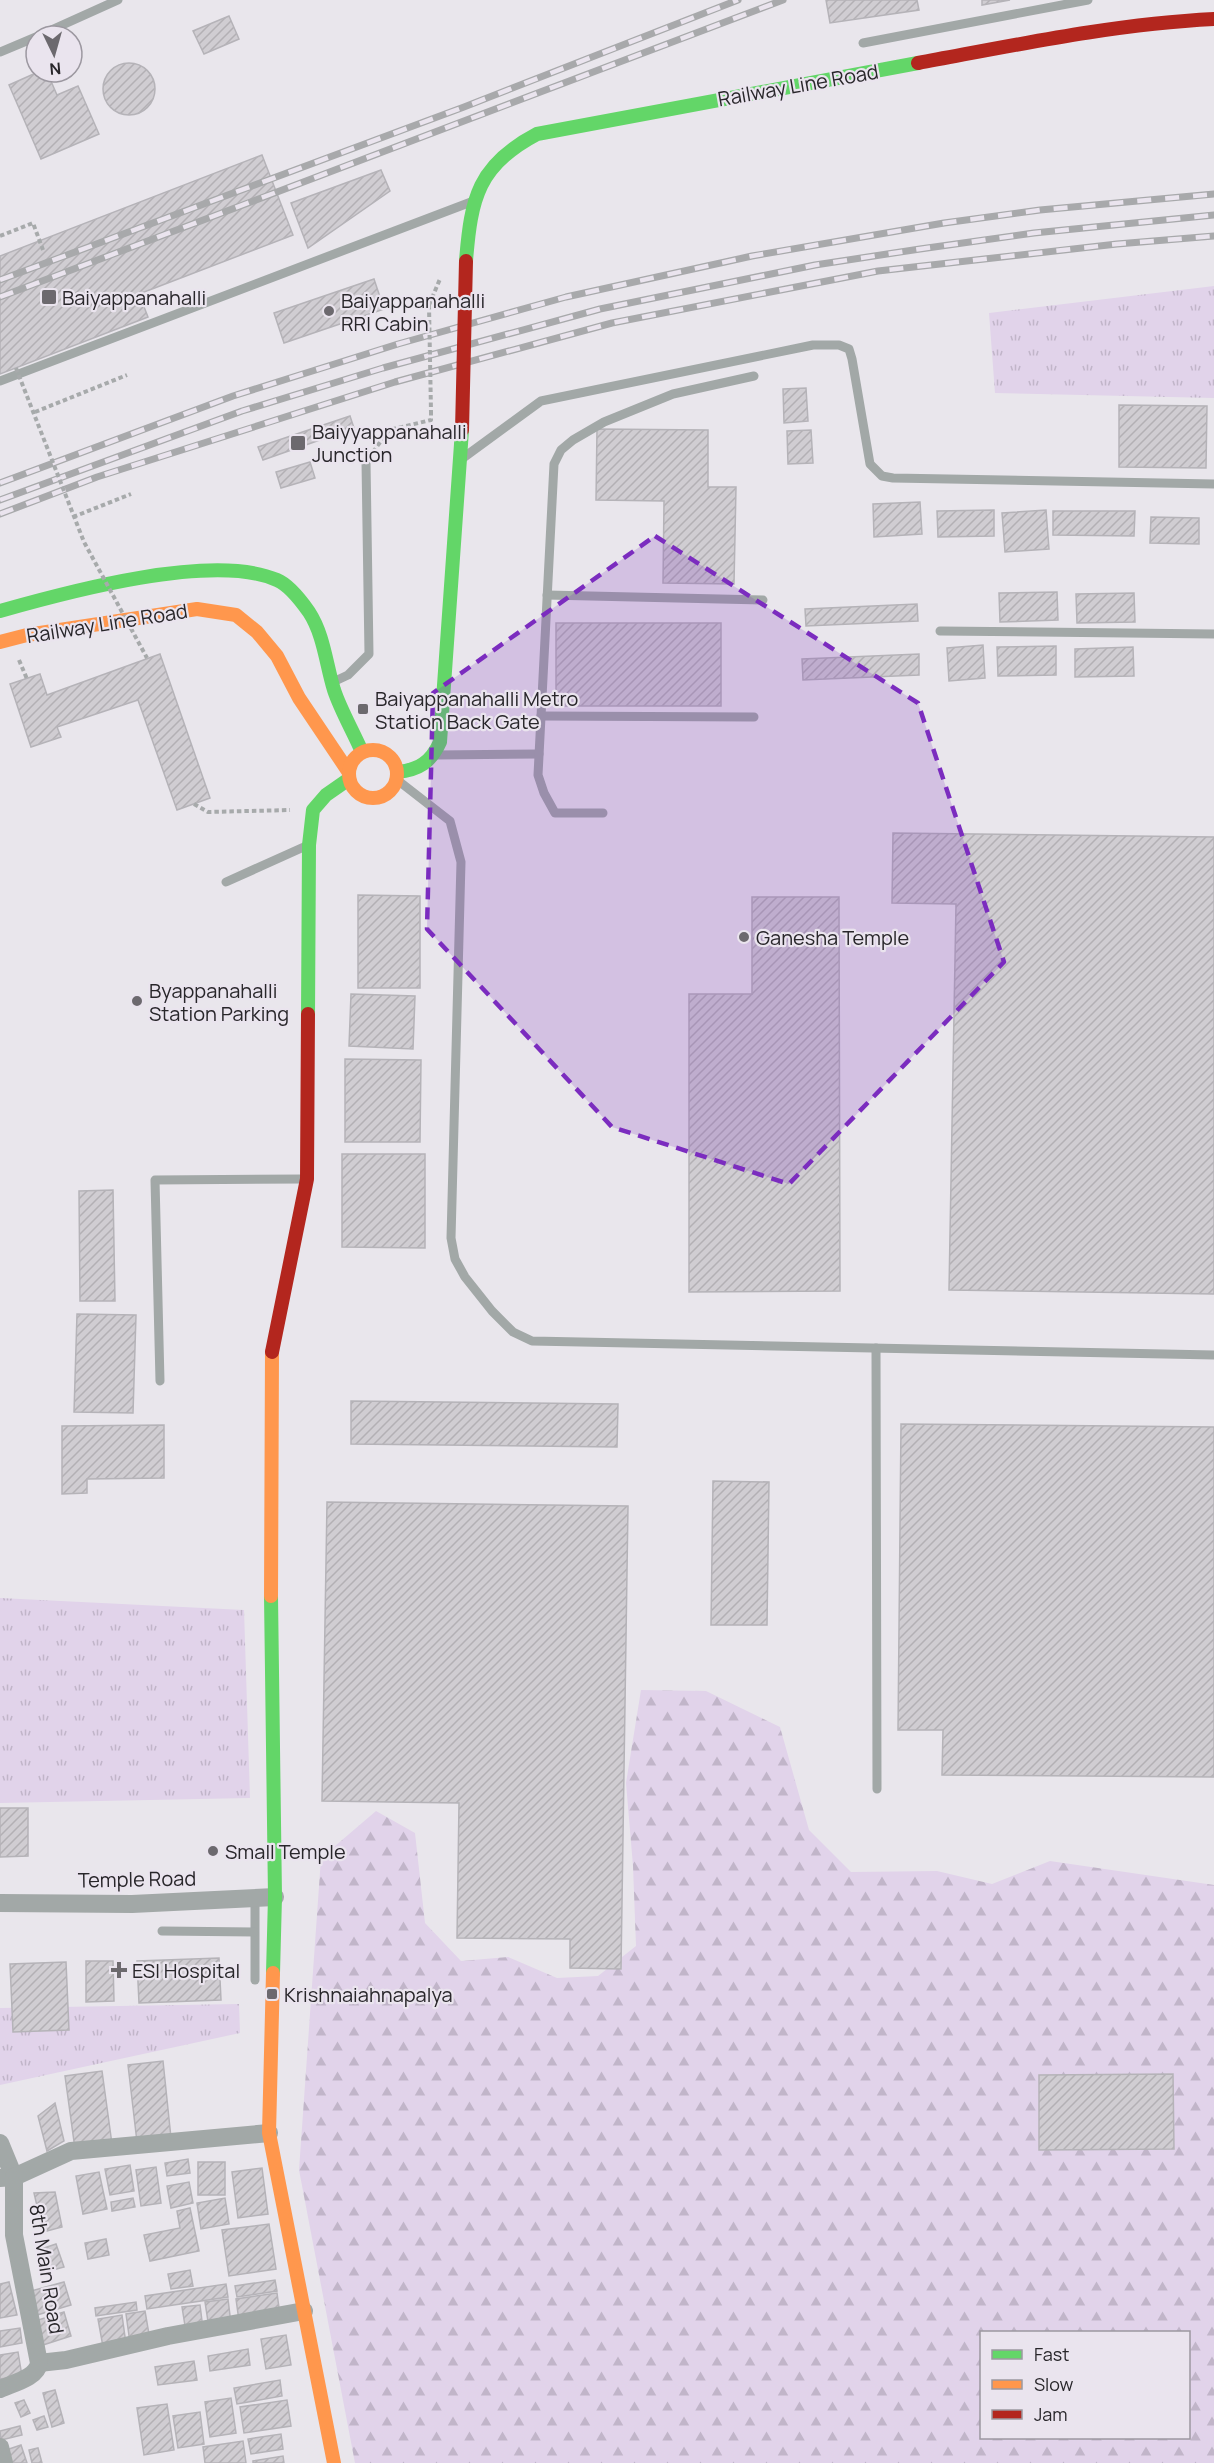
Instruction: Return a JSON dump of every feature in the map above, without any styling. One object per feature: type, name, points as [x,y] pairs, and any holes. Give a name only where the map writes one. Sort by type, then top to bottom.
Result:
[{"type":"main road","points":[[1077,34],[1195,6]]},
{"type":"main road","name":"Railway Line Road","points":[[461,460],[466,261],[469,226],[476,200],[490,167],[505,152],[537,134],[1077,34],[1177,21],[1214,19]]},
{"type":"main road","points":[[349,775],[357,792],[372,798],[387,793],[397,776],[426,765],[435,755],[440,742],[461,460]]},
{"type":"main road","name":"Railway Line Road","points":[[0,611],[48,597],[129,580],[183,573],[245,572],[279,580],[308,610],[322,635],[332,682],[362,753]]},
{"type":"main road","name":"Railway Line Road","points":[[0,642],[27,635],[197,609],[236,615],[257,632],[277,656],[299,698],[349,775]]},
{"type":"main road","points":[[334,2463],[269,2133],[275,1897],[271,1690],[272,1345],[307,1179],[309,845],[314,810],[326,795],[349,775],[355,757],[369,750],[384,753],[390,758],[397,776]]},
{"type":"street","name":"Temple Road","points":[[0,1903],[132,1904],[275,1897]]},
{"type":"street","points":[[0,2143],[7,2177],[71,2151],[269,2133]]},
{"type":"street","name":"8th Main Road","points":[[0,2389],[32,2375],[39,2363],[14,2235],[7,2177]]},
{"type":"street","points":[[39,2363],[66,2360],[168,2336],[304,2311]]},
{"type":"street","points":[[0,2447],[4,2463]]},
{"type":"lane","points":[[64,24],[118,0]]},
{"type":"lane","points":[[863,43],[1088,0]]},
{"type":"lane","points":[[0,52],[24,42]]},
{"type":"lane","points":[[0,381],[476,200]]},
{"type":"lane","points":[[461,460],[542,401],[813,345],[830,345],[849,349],[870,464],[882,476],[1214,484]]},
{"type":"lane","points":[[603,813],[555,813],[544,793],[538,775],[554,464],[561,450],[573,440],[604,422],[674,394],[754,376]]},
{"type":"lane","points":[[332,682],[348,675],[369,654],[366,462]]},
{"type":"lane","points":[[548,595],[763,600]]},
{"type":"lane","points":[[940,631],[1214,634]]},
{"type":"lane","points":[[541,716],[754,717]]},
{"type":"lane","points":[[435,755],[539,754]]},
{"type":"lane","points":[[397,776],[450,821],[461,862],[451,1238],[455,1259],[465,1277],[492,1311],[513,1332],[532,1341],[1214,1355]]},
{"type":"lane","points":[[226,882],[309,845]]},
{"type":"lane","points":[[160,1381],[155,1180],[307,1179]]},
{"type":"lane","points":[[876,1348],[877,1789]]},
{"type":"lane","points":[[255,1898],[255,1980]]},
{"type":"lane","points":[[162,1931],[254,1932]]},
{"type":"path","points":[[0,236],[33,223],[44,250]]},
{"type":"path","points":[[366,462],[389,430],[431,420],[429,305]]},
{"type":"path","points":[[16,368],[35,412],[73,517],[147,658]]},
{"type":"path","points":[[35,412],[127,375]]},
{"type":"path","points":[[73,517],[131,494]]},
{"type":"path","points":[[194,804],[208,812],[314,810]]},
{"type":"highlighted area","points":[[655,536],[918,703],[1004,962],[789,1184],[612,1127],[427,929],[433,693]]},
{"type":"green space","points":[[1214,286],[1214,398],[995,393],[989,313]]},
{"type":"green space","points":[[0,1598],[244,1610],[250,1798],[0,1803]]},
{"type":"green space","points":[[641,1690],[706,1691],[780,1727],[809,1830],[851,1872],[937,1871],[992,1884],[1050,1861],[1214,1885],[1214,2463],[355,2463],[299,2170],[321,1858],[376,1811],[415,1833],[425,1923],[461,1961],[508,1957],[557,1978],[598,1976],[636,1946],[633,1866],[626,1783]]},
{"type":"green space","points":[[239,2004],[240,2033],[0,2085],[0,2008]]},
{"type":"building","points":[[826,0],[917,0],[919,10],[830,23]]},
{"type":"building","points":[[982,0],[1010,0],[982,5]]},
{"type":"building","points":[[229,16],[239,39],[204,54],[193,31]]},
{"type":"building","points":[[129,63],[139,65],[147,71],[153,79],[155,89],[153,99],[147,107],[139,113],[129,115],[119,113],[111,107],[105,99],[103,89],[105,79],[111,71],[119,65]]},
{"type":"building","points":[[24,78],[24,84],[52,84],[57,95],[78,86],[99,134],[41,159],[9,85]]},
{"type":"building","points":[[262,155],[293,235],[139,294],[148,317],[0,374],[0,256]]},
{"type":"building","points":[[381,170],[390,191],[308,248],[291,203]]},
{"type":"building","name":"Baiyappanahalli RRI Cabin","points":[[374,279],[384,309],[284,343],[274,313]]},
{"type":"building","points":[[806,388],[808,421],[784,423],[783,389]]},
{"type":"building","points":[[1119,405],[1207,406],[1206,468],[1119,467]]},
{"type":"building","points":[[350,416],[354,428],[263,460],[258,447]]},
{"type":"building","points":[[597,429],[708,430],[708,487],[736,487],[734,584],[663,583],[664,501],[596,500]]},
{"type":"building","points":[[811,430],[813,463],[788,464],[787,431]]},
{"type":"building","points":[[310,462],[315,478],[281,488],[276,472]]},
{"type":"building","points":[[920,502],[922,534],[874,537],[873,504]]},
{"type":"building","points":[[994,510],[994,536],[938,537],[937,511]]},
{"type":"building","points":[[1046,510],[1049,549],[1005,552],[1002,513]]},
{"type":"building","points":[[1053,511],[1135,511],[1134,536],[1053,535]]},
{"type":"building","points":[[1151,517],[1199,518],[1199,544],[1150,543]]},
{"type":"building","points":[[1057,592],[1058,620],[1000,622],[999,593]]},
{"type":"building","points":[[1134,593],[1135,622],[1077,623],[1076,594]]},
{"type":"building","points":[[917,604],[918,621],[806,626],[805,609]]},
{"type":"building","points":[[556,623],[721,623],[721,706],[556,706]]},
{"type":"building","points":[[983,645],[985,678],[949,681],[947,648]]},
{"type":"building","points":[[1056,646],[1056,675],[998,676],[997,647]]},
{"type":"building","points":[[1133,647],[1134,676],[1075,677],[1075,649]]},
{"type":"building","points":[[160,654],[210,798],[177,810],[138,700],[57,727],[61,737],[31,747],[10,684],[40,674],[47,695]]},
{"type":"building","points":[[919,654],[919,675],[803,680],[802,659]]},
{"type":"building","points":[[893,833],[1214,837],[1214,1294],[949,1290],[956,904],[892,903]]},
{"type":"building","points":[[358,895],[420,896],[420,988],[358,988]]},
{"type":"building","points":[[752,897],[839,897],[840,1291],[689,1292],[689,994],[752,994]]},
{"type":"building","points":[[351,994],[415,996],[413,1049],[349,1046]]},
{"type":"building","points":[[345,1059],[421,1060],[420,1142],[345,1142]]},
{"type":"building","points":[[342,1154],[425,1154],[425,1248],[342,1247]]},
{"type":"building","points":[[113,1190],[115,1301],[80,1301],[79,1191]]},
{"type":"building","points":[[77,1314],[136,1315],[133,1413],[74,1412]]},
{"type":"building","points":[[351,1401],[618,1404],[617,1447],[351,1444]]},
{"type":"building","points":[[901,1424],[1214,1427],[1214,1777],[942,1775],[943,1730],[898,1730]]},
{"type":"building","points":[[164,1425],[164,1478],[87,1479],[87,1493],[62,1494],[62,1426]]},
{"type":"building","points":[[713,1481],[769,1482],[767,1625],[711,1625]]},
{"type":"building","points":[[327,1502],[628,1506],[621,1969],[570,1968],[570,1939],[457,1938],[459,1803],[322,1801]]},
{"type":"building","points":[[0,1808],[28,1808],[28,1856],[0,1857]]},
{"type":"building","points":[[219,1958],[221,2000],[139,2003],[137,1961]]},
{"type":"building","points":[[86,1961],[113,1961],[114,2001],[86,2002]]},
{"type":"building","points":[[66,1962],[69,2030],[13,2032],[10,1964]]},
{"type":"building","points":[[163,2061],[171,2138],[137,2142],[128,2065]]},
{"type":"building","points":[[102,2071],[112,2144],[75,2149],[65,2076]]},
{"type":"building","points":[[1173,2074],[1174,2149],[1039,2150],[1039,2075]]},
{"type":"building","points":[[55,2103],[64,2141],[47,2151],[38,2116]]},
{"type":"building","points":[[188,2159],[190,2173],[167,2176],[165,2163]]},
{"type":"building","points":[[198,2162],[225,2162],[225,2195],[198,2195]]},
{"type":"building","points":[[130,2165],[134,2191],[110,2195],[105,2169]]},
{"type":"building","points":[[156,2167],[161,2203],[141,2206],[136,2170]]},
{"type":"building","points":[[262,2168],[268,2214],[238,2218],[232,2172]]},
{"type":"building","points":[[99,2172],[107,2209],[83,2214],[76,2176]]},
{"type":"building","points":[[189,2182],[193,2203],[171,2208],[167,2186]]},
{"type":"building","points":[[55,2192],[62,2227],[43,2232],[34,2193]]},
{"type":"building","points":[[133,2198],[135,2207],[112,2211],[111,2202]]},
{"type":"building","points":[[225,2198],[229,2224],[201,2229],[197,2203]]},
{"type":"building","points":[[190,2208],[199,2251],[150,2261],[144,2235],[180,2228],[177,2211]]},
{"type":"building","points":[[269,2224],[276,2269],[229,2276],[222,2230]]},
{"type":"building","points":[[106,2239],[109,2255],[88,2259],[85,2243]]},
{"type":"building","points":[[56,2244],[64,2267],[45,2272],[38,2250]]},
{"type":"building","points":[[190,2270],[193,2286],[171,2289],[168,2274]]},
{"type":"building","points":[[275,2280],[277,2291],[237,2297],[235,2286]]},
{"type":"building","points":[[9,2282],[17,2315],[0,2318],[0,2284]]},
{"type":"building","points":[[64,2282],[71,2305],[37,2315],[31,2291]]},
{"type":"building","points":[[226,2284],[228,2297],[147,2309],[145,2296]]},
{"type":"building","points":[[277,2293],[280,2315],[239,2321],[236,2299]]},
{"type":"building","points":[[228,2299],[231,2324],[209,2328],[205,2302]]},
{"type":"building","points":[[136,2302],[137,2310],[96,2316],[95,2308]]},
{"type":"building","points":[[200,2305],[203,2329],[186,2332],[182,2307]]},
{"type":"building","points":[[145,2311],[150,2340],[130,2343],[126,2314]]},
{"type":"building","points":[[64,2312],[71,2336],[43,2345],[35,2321]]},
{"type":"building","points":[[122,2315],[126,2344],[103,2347],[98,2319]]},
{"type":"building","points":[[20,2328],[22,2343],[0,2347],[0,2331]]},
{"type":"building","points":[[286,2335],[291,2365],[266,2369],[261,2339]]},
{"type":"building","points":[[248,2349],[250,2365],[210,2371],[208,2356]]},
{"type":"building","points":[[18,2352],[22,2376],[0,2379],[0,2355]]},
{"type":"building","points":[[194,2361],[197,2380],[158,2385],[155,2367]]},
{"type":"building","points":[[280,2380],[282,2396],[237,2404],[234,2388]]},
{"type":"building","points":[[55,2390],[64,2423],[52,2427],[43,2393]]},
{"type":"building","points":[[231,2398],[236,2433],[210,2437],[205,2402]]},
{"type":"building","points":[[24,2400],[30,2413],[21,2417],[15,2403]]},
{"type":"building","points":[[287,2400],[291,2426],[244,2433],[240,2407]]},
{"type":"building","points":[[167,2404],[174,2450],[144,2455],[137,2408]]},
{"type":"building","points":[[200,2412],[204,2444],[178,2448],[173,2416]]},
{"type":"building","points":[[44,2416],[48,2427],[37,2430],[33,2420]]},
{"type":"building","points":[[20,2426],[22,2435],[1,2440],[0,2431]]},
{"type":"building","points":[[281,2434],[283,2449],[251,2454],[248,2439]]},
{"type":"building","points":[[243,2441],[246,2463],[205,2463],[203,2447]]},
{"type":"building","points":[[21,2445],[27,2463],[10,2463],[6,2450]]},
{"type":"building","points":[[38,2448],[42,2463],[32,2463],[29,2450]]},
{"type":"building","points":[[283,2456],[284,2463],[253,2463],[253,2461]]},
{"type":"railway","points":[[0,280],[464,107],[738,0]]},
{"type":"railway","points":[[0,297],[783,0]]},
{"type":"railway","points":[[0,483],[233,396],[398,344],[566,297],[752,256],[944,223],[1040,210],[1214,194]]},
{"type":"railway","points":[[0,500],[242,411],[383,368],[600,309],[815,265],[1034,233],[1214,215]]},
{"type":"railway","points":[[0,514],[97,477],[395,382],[612,323],[878,271],[1117,244],[1214,236]]},
{"type":"traffic: fast","points":[[466,261],[471,219],[481,186],[490,171],[502,158],[537,134],[918,63]]},
{"type":"traffic: fast","points":[[397,772],[423,764],[433,755],[440,742],[462,430]]},
{"type":"traffic: fast","points":[[0,611],[100,585],[179,572],[216,570],[249,573],[277,580],[295,594],[314,621],[337,698],[362,752]]},
{"type":"traffic: fast","points":[[308,1014],[309,845],[313,810],[326,795],[349,779]]},
{"type":"traffic: fast","points":[[271,1596],[275,1897],[273,1973]]},
{"type":"traffic: slow","points":[[0,642],[27,635],[197,609],[236,615],[257,632],[277,656],[299,698],[348,771]]},
{"type":"traffic: slow","points":[[373,750],[390,757],[397,774],[390,791],[373,798],[356,791],[349,774],[356,757],[373,750]]},
{"type":"traffic: slow","points":[[271,1596],[272,1352]]},
{"type":"traffic: slow","points":[[273,1973],[269,2133],[334,2463]]},
{"type":"traffic: jam","points":[[918,63],[1102,30],[1214,19]]},
{"type":"traffic: jam","points":[[462,430],[466,261]]},
{"type":"traffic: jam","points":[[272,1352],[307,1179],[308,1014]]},
{"type":"place","name":"Baiyappanahalli","points":[[49,297]]},
{"type":"place","name":"Baiyappanahalli RRI Cabin","points":[[329,311]]},
{"type":"place","name":"Baiyyappanahalli Junction","points":[[298,443]]},
{"type":"place","name":"Baiyappanahalli Metro Station Back Gate","points":[[363,709]]},
{"type":"place","name":"Ganesha Temple","points":[[744,937]]},
{"type":"place","name":"Byappanahalli Station Parking","points":[[137,1001]]},
{"type":"place","name":"Small Temple","points":[[213,1851]]},
{"type":"place","name":"ESI Hospital","points":[[119,1970]]},
{"type":"place","name":"Krishnaiahnapalya","points":[[272,1994]]}]
